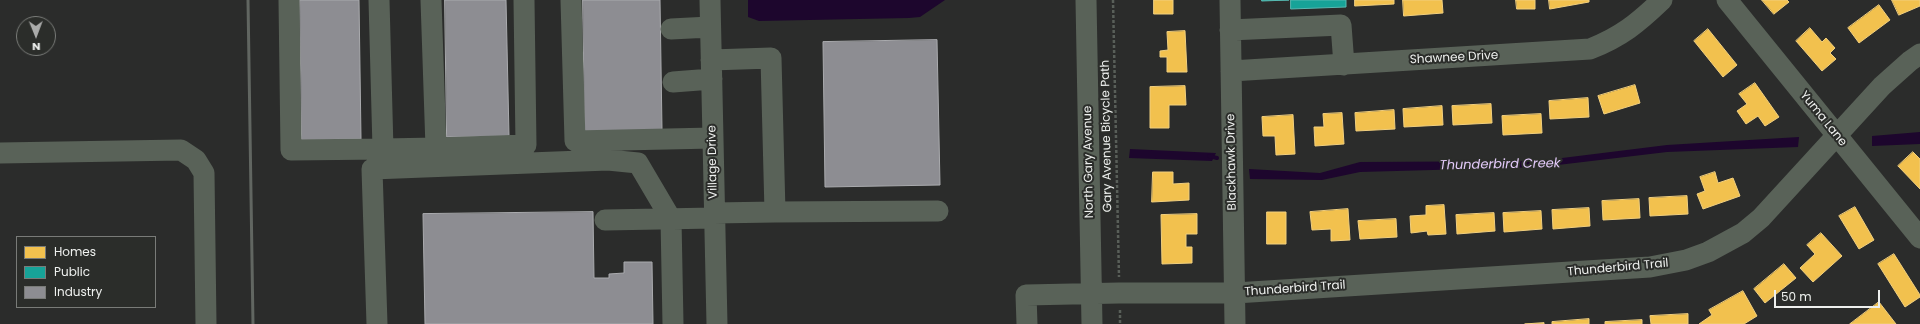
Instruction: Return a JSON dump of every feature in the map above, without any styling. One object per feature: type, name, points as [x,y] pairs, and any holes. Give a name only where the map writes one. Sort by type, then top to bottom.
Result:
[{"type":"street","points":[[289,0],[291,150],[526,145],[524,0]]},
{"type":"street","points":[[379,0],[382,149]]},
{"type":"street","points":[[431,0],[436,148]]},
{"type":"street","points":[[571,0],[575,141],[713,138]]},
{"type":"street","name":"Village Drive","points":[[710,0],[717,324]]},
{"type":"street","name":"North Gary Avenue","points":[[1086,0],[1092,324]]},
{"type":"street","name":"Blackhawk Drive","points":[[1230,0],[1235,324]]},
{"type":"street","name":"Shawnee Drive","points":[[1231,71],[1590,49],[1611,41],[1624,33],[1662,0]]},
{"type":"street","name":"Yuma Lane","points":[[1727,0],[1920,238]]},
{"type":"street","points":[[1230,30],[1341,25],[1344,65]]},
{"type":"street","points":[[671,29],[710,27]]},
{"type":"street","name":"Thunderbird Trail","points":[[1027,324],[1026,295],[1091,293],[1235,293],[1650,267],[1680,262],[1708,252],[1726,243],[1761,218],[1882,86],[1920,54]]},
{"type":"street","points":[[673,82],[711,69],[771,58],[775,212]]},
{"type":"street","points":[[0,153],[181,150],[196,160],[204,173],[206,324]]},
{"type":"street","points":[[377,324],[372,169],[608,160],[638,163],[671,219],[673,324]]},
{"type":"street","points":[[605,220],[671,219],[775,212],[938,211]]},
{"type":"path","name":"Gary Avenue Bicycle Path","points":[[1113,0],[1118,272]]},
{"type":"path","points":[[1120,312],[1120,324]]},
{"type":"water","points":[[748,0],[945,0],[920,17],[759,21],[748,17]]},
{"type":"water","points":[[1920,132],[1920,144],[1872,146],[1872,136]]},
{"type":"water","points":[[1799,137],[1798,147],[1667,152],[1541,167],[1360,172],[1322,180],[1250,179],[1249,169],[1320,173],[1360,162],[1538,161],[1667,145]]},
{"type":"water","points":[[1130,149],[1216,153],[1212,161],[1129,158]]},
{"type":"building: Homes","points":[[1154,0],[1173,0],[1173,14],[1154,14]]},
{"type":"building: Homes","points":[[1355,0],[1394,0],[1394,4],[1355,6]]},
{"type":"building: Homes","points":[[1403,0],[1442,0],[1443,13],[1404,16]]},
{"type":"building: Homes","points":[[1516,0],[1535,0],[1535,9],[1517,9]]},
{"type":"building: Homes","points":[[1549,0],[1589,0],[1589,2],[1550,9]]},
{"type":"building: Homes","points":[[1762,0],[1787,0],[1789,2],[1774,14]]},
{"type":"building: Homes","points":[[1892,0],[1920,0],[1920,6],[1899,15]]},
{"type":"building: Homes","points":[[1879,5],[1890,20],[1859,43],[1848,28]]},
{"type":"building: Homes","points":[[1810,28],[1822,42],[1826,38],[1835,48],[1830,53],[1836,59],[1822,71],[1796,41]]},
{"type":"building: Homes","points":[[1708,29],[1737,65],[1723,77],[1694,41]]},
{"type":"building: Homes","points":[[1185,31],[1187,72],[1167,72],[1167,57],[1160,57],[1160,51],[1168,50],[1167,32]]},
{"type":"building: Homes","points":[[1755,83],[1779,117],[1765,126],[1758,116],[1746,124],[1737,111],[1747,104],[1739,94]]},
{"type":"building: Homes","points":[[1635,85],[1640,103],[1604,114],[1598,96]]},
{"type":"building: Homes","points":[[1185,86],[1186,105],[1169,105],[1169,128],[1150,128],[1150,87]]},
{"type":"building: Homes","points":[[1588,98],[1589,117],[1550,119],[1549,101]]},
{"type":"building: Homes","points":[[1491,104],[1492,123],[1453,125],[1452,106]]},
{"type":"building: Homes","points":[[1442,106],[1443,125],[1404,127],[1403,109]]},
{"type":"building: Homes","points":[[1394,110],[1395,129],[1356,131],[1355,113]]},
{"type":"building: Homes","points":[[1342,113],[1344,144],[1315,146],[1314,127],[1324,127],[1323,114]]},
{"type":"building: Homes","points":[[1541,114],[1542,133],[1503,135],[1502,116]]},
{"type":"building: Homes","points":[[1293,115],[1295,154],[1276,155],[1275,136],[1263,136],[1262,117]]},
{"type":"building: Homes","points":[[1913,152],[1920,159],[1920,189],[1898,166]]},
{"type":"building: Homes","points":[[1153,172],[1173,172],[1173,184],[1189,183],[1189,200],[1152,202]]},
{"type":"building: Homes","points":[[1715,172],[1718,183],[1733,178],[1740,196],[1703,209],[1697,194],[1705,191],[1700,177]]},
{"type":"building: Homes","points":[[1687,196],[1688,214],[1650,216],[1649,198]]},
{"type":"building: Homes","points":[[1639,199],[1640,218],[1603,220],[1602,201]]},
{"type":"building: Homes","points":[[1444,205],[1446,234],[1428,235],[1427,231],[1411,233],[1410,216],[1426,215],[1426,206]]},
{"type":"building: Homes","points":[[1855,207],[1874,240],[1859,249],[1839,216]]},
{"type":"building: Homes","points":[[1589,208],[1590,226],[1553,229],[1552,210]]},
{"type":"building: Homes","points":[[1348,209],[1350,240],[1331,241],[1331,229],[1312,230],[1310,212]]},
{"type":"building: Homes","points":[[1541,211],[1542,229],[1504,232],[1503,213]]},
{"type":"building: Homes","points":[[1267,212],[1286,212],[1286,244],[1267,244]]},
{"type":"building: Homes","points":[[1494,213],[1495,231],[1457,234],[1456,215]]},
{"type":"building: Homes","points":[[1197,214],[1197,234],[1186,234],[1186,247],[1192,247],[1192,263],[1162,264],[1161,215]]},
{"type":"building: Homes","points":[[1396,219],[1397,237],[1360,239],[1358,221]]},
{"type":"building: Homes","points":[[1821,233],[1842,256],[1813,282],[1800,268],[1815,254],[1807,245]]},
{"type":"building: Homes","points":[[1894,254],[1920,295],[1920,297],[1905,307],[1878,264]]},
{"type":"building: Homes","points":[[1784,264],[1796,278],[1765,303],[1754,289]]},
{"type":"building: Homes","points":[[1743,291],[1757,316],[1744,324],[1699,324],[1712,315],[1709,310]]},
{"type":"building: Homes","points":[[1879,302],[1896,324],[1850,324]]},
{"type":"building: Homes","points":[[1688,314],[1688,324],[1651,324],[1650,316]]},
{"type":"building: Homes","points":[[1589,319],[1589,324],[1552,324],[1552,322]]},
{"type":"building: Homes","points":[[1642,320],[1642,324],[1605,324],[1605,322]]},
{"type":"building: Public","points":[[1262,0],[1289,0],[1262,1]]},
{"type":"building: Public","points":[[1291,0],[1346,0],[1346,7],[1291,9]]},
{"type":"building: Industry","points":[[300,0],[359,0],[361,139],[302,140]]},
{"type":"building: Industry","points":[[445,0],[506,0],[509,136],[447,137]]},
{"type":"building: Industry","points":[[583,0],[660,0],[662,130],[585,132]]},
{"type":"building: Industry","points":[[937,40],[940,185],[825,187],[823,42]]},
{"type":"building: Industry","points":[[593,212],[594,278],[609,278],[609,274],[624,273],[624,262],[652,262],[653,324],[425,324],[423,214]]},
{"type":"waterway","name":"Thunderbird Creek","points":[[1209,156],[1217,158]]},
{"type":"railway","points":[[248,0],[253,324]]}]
